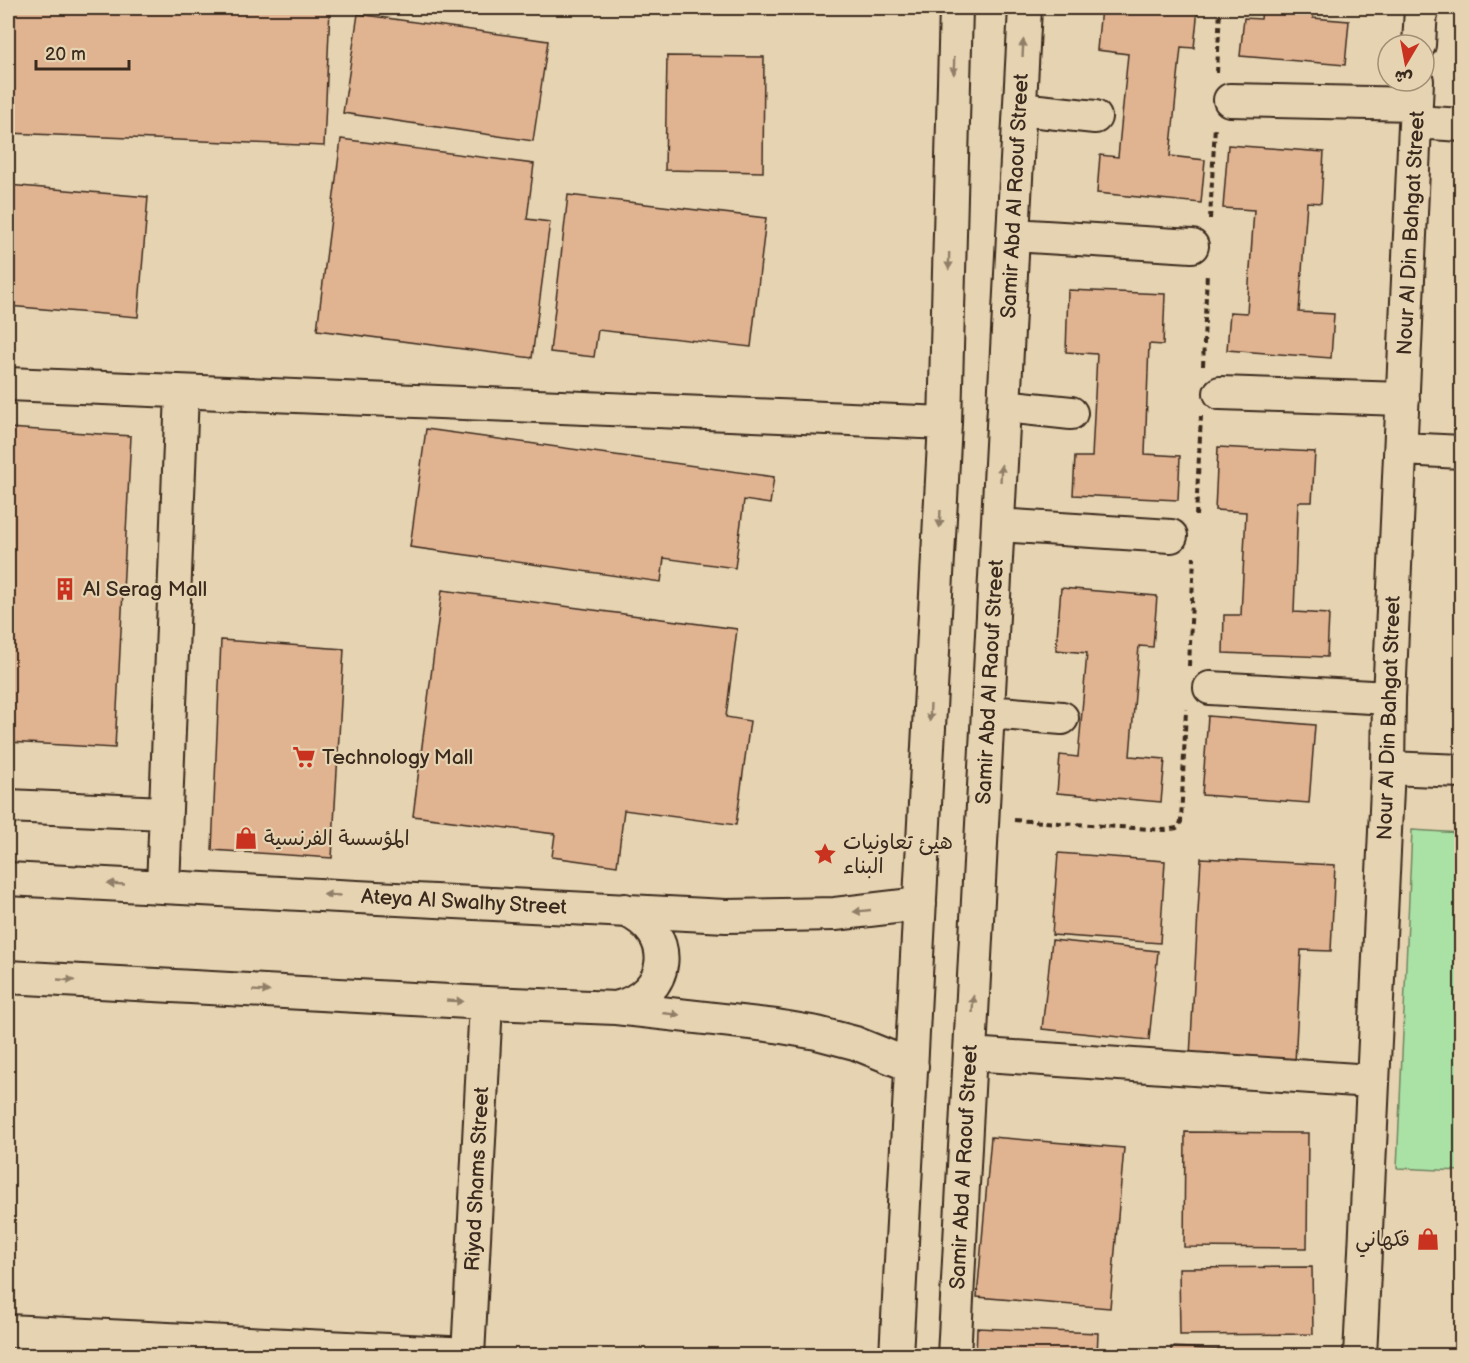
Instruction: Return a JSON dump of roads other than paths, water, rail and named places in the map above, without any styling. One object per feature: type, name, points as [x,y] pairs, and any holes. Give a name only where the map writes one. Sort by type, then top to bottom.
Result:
[{"type":"street","points":[[896,1356],[945,423],[956,8]]},
{"type":"street","name":"Samir Abd Al Raouf Street","points":[[954,1356],[1025,8]]},
{"type":"street","points":[[1420,33],[1421,8]]},
{"type":"street","points":[[1221,99],[1417,102],[1461,125]]},
{"type":"street","name":"Nour Al Din Bahgat Street","points":[[1360,1356],[1417,102]]},
{"type":"street","points":[[1020,109],[1095,117]]},
{"type":"street","points":[[1013,235],[1203,246]]},
{"type":"street","points":[[8,384],[945,423]]},
{"type":"street","points":[[1208,392],[1403,399]]},
{"type":"street","points":[[163,887],[182,393]]},
{"type":"street","points":[[1004,406],[1071,413]]},
{"type":"street","points":[[1402,449],[1461,452]]},
{"type":"street","points":[[998,525],[1187,537]]},
{"type":"street","points":[[1195,688],[1389,698]]},
{"type":"street","points":[[988,712],[1062,718]]},
{"type":"street","points":[[1388,768],[1461,771]]},
{"type":"street","points":[[8,806],[165,813]]},
{"type":"street","name":"Ateya Al Swalhy Street","points":[[8,879],[726,916],[835,914],[920,904]]},
{"type":"street","points":[[616,1008],[631,1004],[645,996],[654,984],[661,962],[658,939],[650,926],[639,916],[625,910]]},
{"type":"street","points":[[8,977],[616,1008],[776,1026],[817,1033],[855,1043],[912,1066]]},
{"type":"street","name":"Riyad Shams Street","points":[[469,1355],[486,1003]]},
{"type":"street","points":[[970,1054],[1371,1081]]},
{"type":"street","points":[[8,1331],[469,1355]]},
{"type":"place","name":"Al Serag Mall","points":[[65,589]]},
{"type":"place","name":"Technology Mall","points":[[304,757]]},
{"type":"place","name":"المؤسسة الفرنسية","points":[[246,838]]},
{"type":"place","name":"هيئ تعاونيات البناء","points":[[825,854]]},
{"type":"place","name":"فكهاني","points":[[1428,1239]]}]
